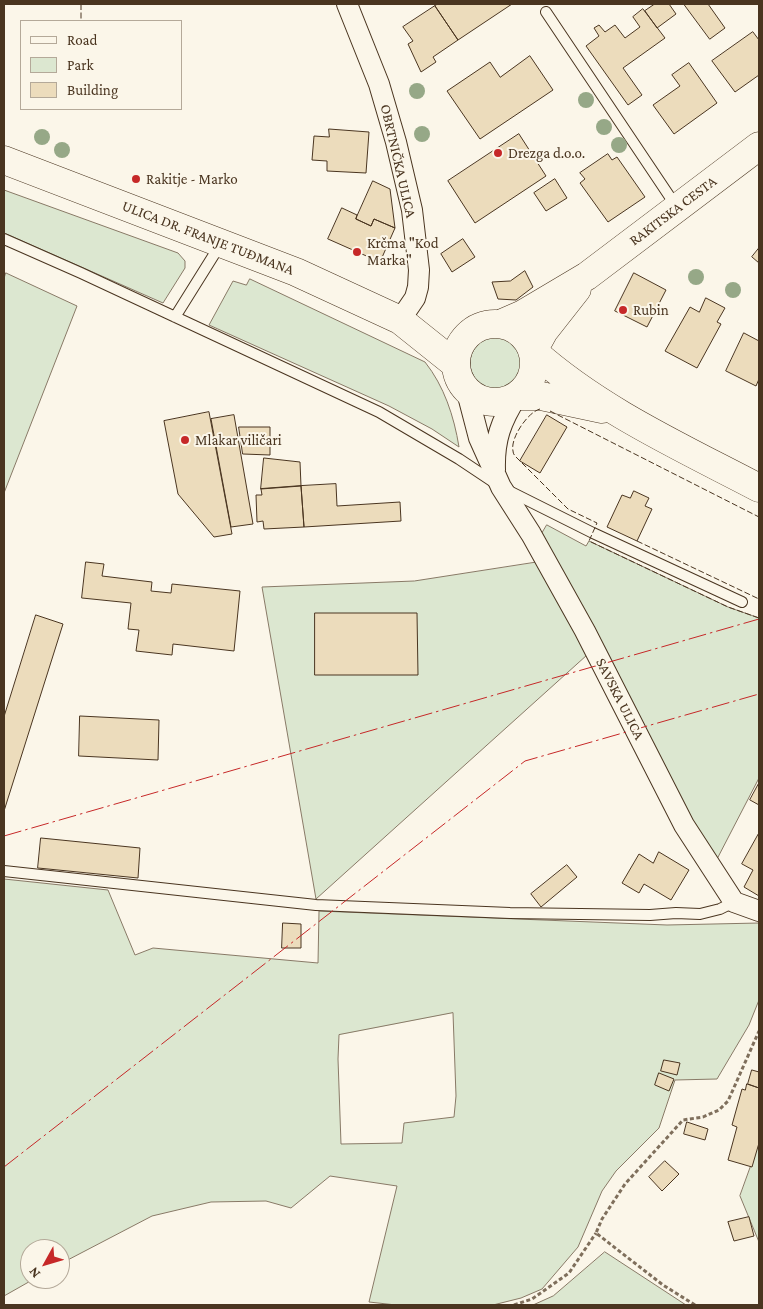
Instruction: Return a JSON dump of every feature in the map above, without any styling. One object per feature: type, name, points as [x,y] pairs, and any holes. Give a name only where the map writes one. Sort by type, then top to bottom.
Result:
[{"type":"main road","name":"RAKITSKA CESTA","points":[[500,324],[523,314],[587,276],[759,146]]},
{"type":"main road","name":"ULICA DR. FRANJE TUĐMANA","points":[[4,160],[222,242],[296,272],[405,323],[455,364]]},
{"type":"main road","name":"RAKITSKA CESTA","points":[[533,351],[544,331],[587,276]]},
{"type":"main road","name":"ULICA DR. FRANJE TUĐMANA","points":[[405,323],[472,331]]},
{"type":"main road","points":[[533,351],[535,366],[531,380],[527,387],[517,396],[504,402],[491,403],[478,400],[467,392],[458,378],[455,364],[456,353],[462,341],[472,331],[487,324],[500,324],[516,329],[526,338],[533,351],[552,368],[617,413],[759,488]]},
{"type":"main road","points":[[517,396],[541,396],[617,413]]},
{"type":"street","name":"OBRTNIČKA ULICA","points":[[347,4],[379,84],[396,142],[412,210],[419,270],[418,287],[405,323]]},
{"type":"street","name":"SAVSKA ULICA","points":[[467,392],[479,438],[498,479],[580,623],[684,825],[734,902]]},
{"type":"street","points":[[498,479],[494,455],[497,438],[505,416],[517,396]]},
{"type":"street","points":[[734,902],[759,911]]},
{"type":"lane","points":[[546,12],[677,207]]},
{"type":"lane","points":[[4,239],[379,412],[469,465],[498,479],[593,533],[742,602]]},
{"type":"lane","points":[[175,317],[222,242]]},
{"type":"lane","points":[[4,871],[306,904],[355,907],[510,913],[650,915],[700,914],[720,909],[734,902]]},
{"type":"path","points":[[514,1305],[532,1299],[569,1273],[596,1233],[602,1219],[625,1184],[683,1120],[703,1117],[719,1110],[728,1100],[759,1031]]},
{"type":"path","points":[[596,1233],[663,1285],[695,1305]]},
{"type":"green space","points":[[4,190],[178,253],[185,261],[185,268],[163,303],[4,233]]},
{"type":"green space","points":[[6,273],[77,306],[4,493],[4,279]]},
{"type":"green space","points":[[250,279],[425,362],[443,391],[454,424],[459,447],[432,429],[389,406],[209,325],[233,281],[246,285]]},
{"type":"green space","points":[[491,337],[501,337],[510,341],[518,349],[522,363],[518,377],[510,385],[501,389],[491,389],[482,385],[474,377],[470,368],[470,358],[474,349],[482,341]]},
{"type":"green space","points":[[547,525],[586,546],[589,541],[728,607],[759,618],[759,778],[716,861],[691,821],[541,535]]},
{"type":"green space","points":[[539,562],[587,655],[316,899],[262,587],[414,581]]},
{"type":"green space","points":[[4,879],[108,890],[135,955],[153,948],[318,963],[319,911],[667,925],[759,923],[759,1000],[749,1025],[717,1079],[675,1080],[659,1128],[616,1171],[602,1191],[578,1247],[542,1289],[521,1298],[493,1305],[396,1305],[369,1302],[397,1186],[330,1176],[291,1208],[266,1201],[211,1202],[152,1216],[70,1259],[70,1239],[20,1239],[20,1287],[4,1296]],"holes":[[[453,1013],[456,1096],[454,1117],[404,1123],[402,1143],[341,1144],[339,1035]]]},
{"type":"green space","points":[[759,1143],[759,1242],[740,1196]]},
{"type":"green space","points":[[605,1252],[686,1305],[533,1305],[553,1296]]},
{"type":"building","points":[[438,4],[512,4],[458,40],[435,6]]},
{"type":"building","points":[[655,4],[669,4],[676,14],[657,28],[645,11]]},
{"type":"building","points":[[684,4],[708,4],[725,28],[710,39]]},
{"type":"building","points":[[435,6],[458,40],[433,57],[436,62],[421,72],[408,44],[413,41],[403,27]]},
{"type":"building","points":[[643,9],[665,38],[623,68],[642,95],[628,105],[586,46],[599,36],[594,28],[599,25],[605,32],[615,25],[625,38],[640,27],[633,17]]},
{"type":"building","points":[[753,32],[759,40],[759,75],[735,92],[712,61]]},
{"type":"building","points":[[530,56],[553,90],[480,139],[447,91],[490,62],[500,77]]},
{"type":"building","points":[[689,63],[717,103],[674,134],[653,105],[680,86],[672,75]]},
{"type":"building","points":[[329,129],[369,132],[366,173],[327,171],[327,161],[312,160],[314,136],[329,137]]},
{"type":"building","points":[[519,134],[546,176],[475,223],[448,181]]},
{"type":"building","points":[[608,154],[612,160],[617,157],[645,197],[608,222],[580,183],[585,179],[580,173]]},
{"type":"building","points":[[555,179],[567,198],[546,211],[534,193]]},
{"type":"building","points":[[373,181],[390,189],[395,228],[374,219],[371,226],[356,219]]},
{"type":"building","points":[[342,208],[357,215],[356,219],[371,226],[374,219],[395,228],[380,262],[328,239]]},
{"type":"building","points":[[463,239],[475,257],[452,272],[441,254]]},
{"type":"building","points":[[759,248],[759,263],[752,257]]},
{"type":"building","points":[[525,271],[533,287],[516,300],[498,299],[492,282],[510,281]]},
{"type":"building","points":[[634,273],[666,290],[647,327],[615,311]]},
{"type":"building","points":[[706,298],[725,308],[717,322],[721,324],[697,368],[665,351],[690,307],[699,312]]},
{"type":"building","points":[[744,333],[759,341],[759,379],[756,386],[726,371]]},
{"type":"building","points":[[209,412],[232,534],[214,537],[178,494],[164,421]]},
{"type":"building","points":[[234,415],[253,524],[231,527],[211,419]]},
{"type":"building","points":[[547,415],[567,427],[540,473],[520,461]]},
{"type":"building","points":[[239,427],[270,427],[270,455],[243,454]]},
{"type":"building","points":[[264,458],[300,462],[301,486],[261,489]]},
{"type":"building","points":[[336,484],[337,506],[400,502],[401,521],[304,527],[301,486]]},
{"type":"building","points":[[301,486],[304,527],[264,529],[263,521],[257,522],[256,495],[262,495],[261,489]]},
{"type":"building","points":[[634,491],[649,498],[645,506],[652,509],[637,541],[607,527],[622,495],[630,498]]},
{"type":"building","points":[[86,562],[104,564],[102,576],[152,582],[151,591],[171,593],[172,584],[240,591],[234,651],[173,644],[172,655],[136,651],[139,630],[128,629],[131,603],[82,598]]},
{"type":"building","points":[[315,613],[417,613],[418,675],[315,675]]},
{"type":"building","points":[[36,615],[63,624],[4,811],[4,717]]},
{"type":"building","points":[[80,716],[159,720],[158,760],[79,756]]},
{"type":"building","points":[[759,783],[759,805],[750,800]]},
{"type":"building","points":[[759,833],[759,896],[744,887],[753,870],[742,864]]},
{"type":"building","points":[[41,838],[140,848],[138,878],[38,868]]},
{"type":"building","points":[[659,852],[689,870],[671,900],[644,884],[639,893],[622,883],[639,854],[653,863]]},
{"type":"building","points":[[567,865],[577,877],[541,907],[531,894]]},
{"type":"building","points":[[283,923],[301,924],[301,948],[282,948]]},
{"type":"building","points":[[664,1060],[680,1063],[677,1075],[661,1071]]},
{"type":"building","points":[[752,1070],[759,1072],[759,1088],[748,1084]]},
{"type":"building","points":[[659,1073],[674,1079],[669,1091],[655,1085]]},
{"type":"building","points":[[747,1084],[759,1088],[759,1143],[752,1167],[728,1160],[737,1127],[732,1125],[742,1089],[745,1090]]},
{"type":"building","points":[[687,1122],[708,1129],[705,1140],[684,1134]]},
{"type":"building","points":[[665,1161],[679,1174],[662,1191],[649,1177]]},
{"type":"building","points":[[749,1217],[754,1236],[734,1241],[728,1222]]},
{"type":"fence","points":[[81,4],[81,20]]},
{"type":"fence","points":[[540,409],[530,415],[521,426],[514,439],[513,453],[568,509],[597,523],[589,541],[728,607],[759,618]]},
{"type":"fence","points":[[550,411],[759,517]]},
{"type":"fence","points":[[637,541],[759,599]]},
{"type":"power","points":[[4,836],[759,619]]},
{"type":"power","points":[[4,1167],[525,761],[759,694]]},
{"type":"place","name":"Drezga d.o.o.","points":[[498,153]]},
{"type":"place","name":"Rakitje - Marko","points":[[136,179]]},
{"type":"place","name":"Krčma \"Kod Marka\"","points":[[357,252]]},
{"type":"place","name":"Rubin","points":[[623,310]]},
{"type":"place","name":"Mlakar viličari","points":[[185,440]]}]
